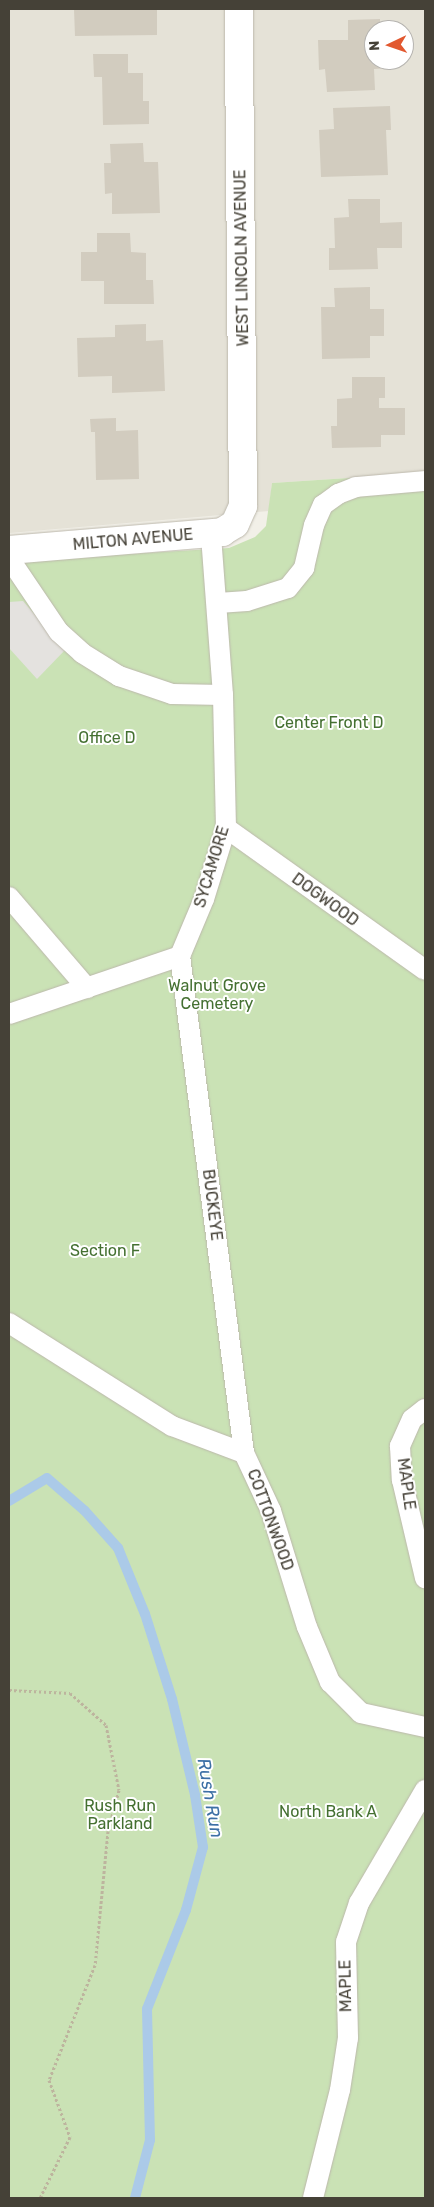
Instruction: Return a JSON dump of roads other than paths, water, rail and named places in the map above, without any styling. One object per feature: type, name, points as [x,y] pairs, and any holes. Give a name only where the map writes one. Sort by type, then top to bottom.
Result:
[{"type":"street","name":"WEST LINCOLN AVENUE","points":[[239,9],[243,506]]},
{"type":"street","name":"MILTON AVENUE","points":[[9,550],[211,534],[224,531],[235,524],[243,506]]},
{"type":"lane","points":[[218,603],[247,602],[288,588],[304,568],[314,525],[324,505],[338,494],[356,487],[425,481]]},
{"type":"lane","name":"SYCAMORE","points":[[180,956],[204,899],[226,828],[223,695],[218,603],[211,534]]},
{"type":"lane","points":[[9,558],[58,632],[82,653],[119,676],[172,694],[223,695]]},
{"type":"lane","name":"DOGWOOD","points":[[226,828],[425,970]]},
{"type":"lane","points":[[9,898],[87,988]]},
{"type":"lane","points":[[9,1014],[180,956]]},
{"type":"lane","name":"BUCKEYE","points":[[180,956],[244,1453]]},
{"type":"lane","name":"COTTONWOOD","points":[[9,1323],[172,1426],[244,1453],[270,1511],[307,1627],[330,1682],[361,1713],[425,1727]]},
{"type":"lane","name":"MAPLE","points":[[418,1414],[400,1446],[402,1480],[425,1578]]},
{"type":"lane","name":"MAPLE","points":[[313,2198],[340,2090],[348,2038],[346,1942],[359,1903],[406,1827],[425,1790]]},
{"type":"waterway","name":"Rush Run","points":[[9,1501],[47,1478],[85,1511],[118,1548],[145,1614],[172,1699],[195,1795],[203,1847],[186,1910],[147,2009],[150,2140],[135,2198]]},
{"type":"park label","name":"Center Front D","points":[[329,723]]},
{"type":"park label","name":"Office D","points":[[107,738]]},
{"type":"park label","name":"Walnut Grove Cemetery","points":[[217,995]]},
{"type":"park label","name":"Section F","points":[[105,1251]]},
{"type":"park label","name":"North Bank A","points":[[328,1812]]},
{"type":"park label","name":"Rush Run Parkland","points":[[120,1815]]}]
